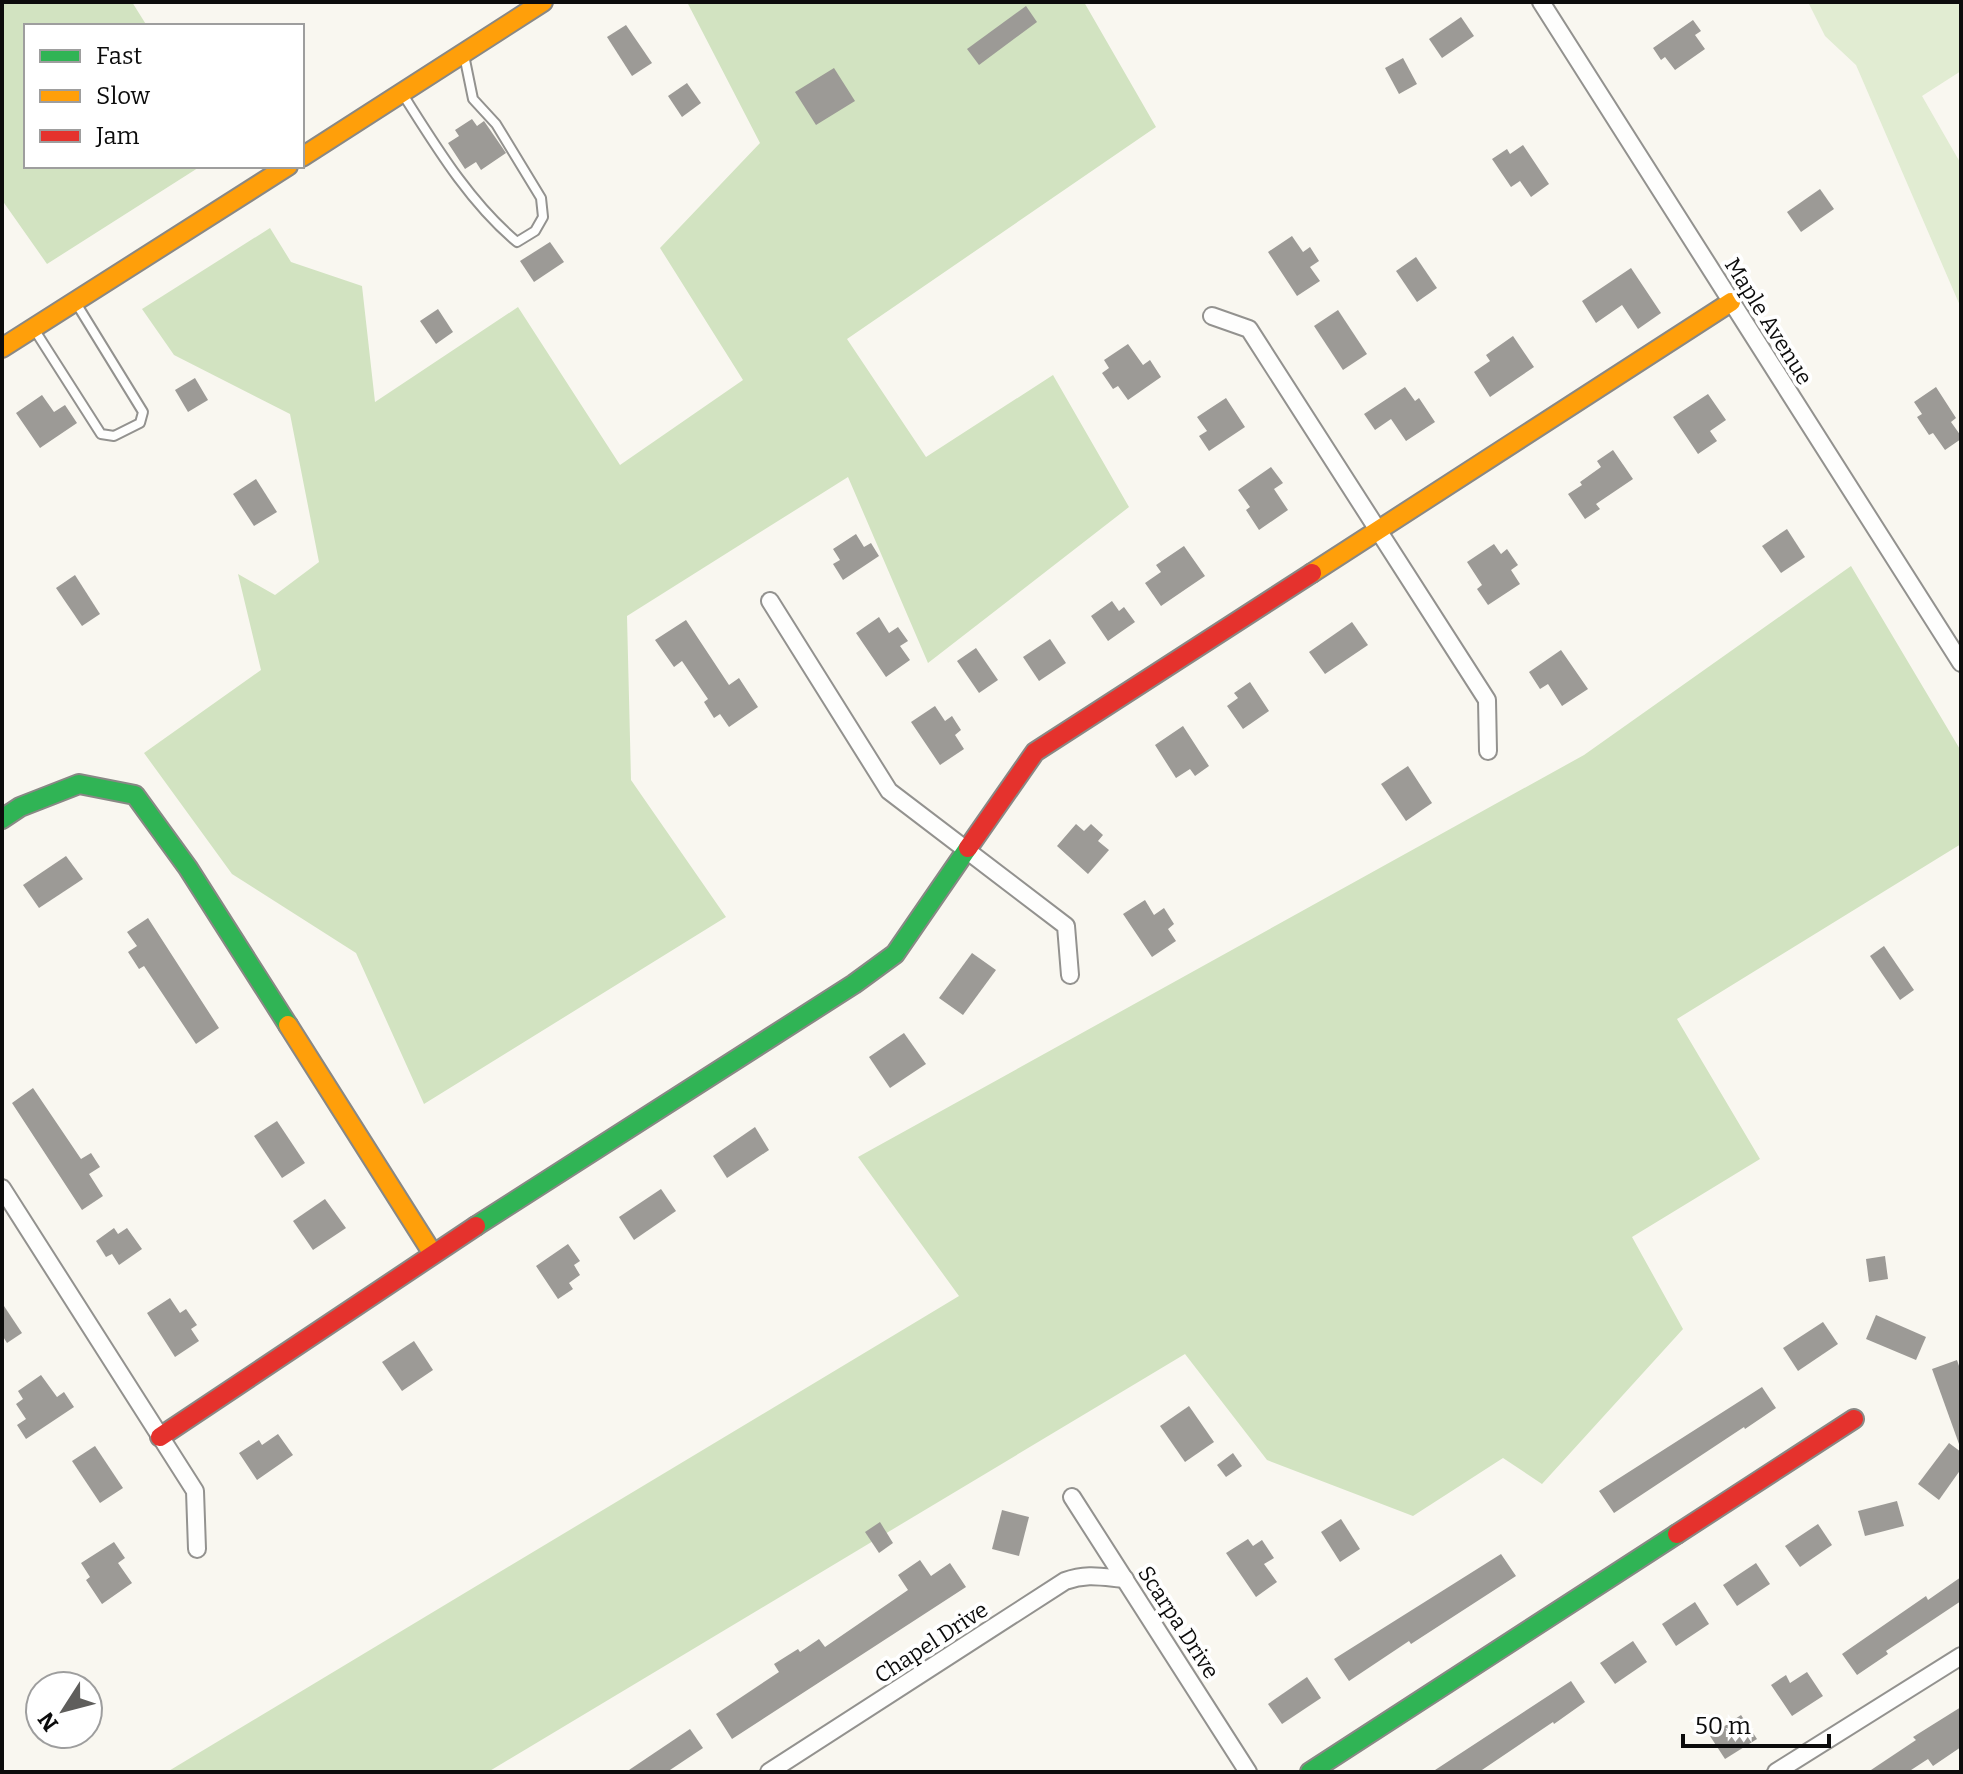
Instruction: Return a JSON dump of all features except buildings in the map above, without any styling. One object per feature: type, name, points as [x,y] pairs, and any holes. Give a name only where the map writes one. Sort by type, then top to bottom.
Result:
[{"type":"street","points":[[304,156],[543,2]]},
{"type":"street","name":"Maple Avenue","points":[[1541,2],[1961,663]]},
{"type":"street","points":[[2,348],[285,168]]},
{"type":"street","points":[[160,1437],[433,1254],[854,984],[895,954],[1035,752],[1731,302]]},
{"type":"street","points":[[1212,316],[1249,329],[1380,530],[1487,700],[1488,751]]},
{"type":"street","points":[[770,601],[889,791],[1066,926],[1070,975]]},
{"type":"street","points":[[2,819],[20,807],[79,784],[135,795],[188,868],[433,1254]]},
{"type":"street","points":[[2,1188],[195,1491],[197,1549]]},
{"type":"street","points":[[1310,1772],[1854,1419]]},
{"type":"street","name":"Scarpa Drive","points":[[1072,1497],[1248,1772]]},
{"type":"street","name":"Chapel Drive","points":[[769,1772],[1065,1581],[1096,1574],[1125,1579]]},
{"type":"street","points":[[1776,1772],[1961,1656]]},
{"type":"lane","points":[[402,93],[440,152],[498,226],[517,242],[535,231],[543,217],[541,198],[496,124],[473,99],[464,53]]},
{"type":"lane","points":[[34,328],[101,434],[114,436],[140,423],[143,412],[76,302]]},
{"type":"green space","points":[[2,2],[132,2],[146,24],[24,24],[24,168],[198,168],[47,264],[2,200]]},
{"type":"green space","points":[[687,2],[1084,2],[1156,127],[847,339],[926,457],[1053,375],[1129,507],[928,663],[848,477],[627,616],[631,780],[726,917],[424,1104],[356,953],[232,874],[144,753],[261,670],[238,574],[275,595],[319,562],[290,414],[174,355],[142,309],[270,228],[291,262],[362,286],[375,402],[518,307],[620,465],[743,380],[660,248],[760,143]]},
{"type":"green space","points":[[1808,2],[1961,2],[1961,71],[1922,96],[1961,164],[1961,308],[1856,65],[1825,36]]},
{"type":"green space","points":[[1851,566],[1961,751],[1961,844],[1677,1019],[1760,1159],[1632,1237],[1683,1329],[1542,1484],[1503,1458],[1413,1516],[1267,1460],[1185,1354],[488,1772],[167,1772],[959,1296],[858,1157],[1584,755]]},
{"type":"traffic: fast","points":[[2,819],[20,807],[79,784],[135,795],[188,868],[288,1025]]},
{"type":"traffic: fast","points":[[476,1226],[854,984],[895,954],[968,848]]},
{"type":"traffic: fast","points":[[1310,1772],[1677,1534]]},
{"type":"traffic: slow","points":[[304,156],[543,2]]},
{"type":"traffic: slow","points":[[2,348],[285,168]]},
{"type":"traffic: slow","points":[[1312,573],[1731,302]]},
{"type":"traffic: slow","points":[[288,1025],[433,1254]]},
{"type":"traffic: jam","points":[[968,848],[1035,752],[1312,573]]},
{"type":"traffic: jam","points":[[160,1437],[476,1226]]},
{"type":"traffic: jam","points":[[1677,1534],[1854,1419]]}]
